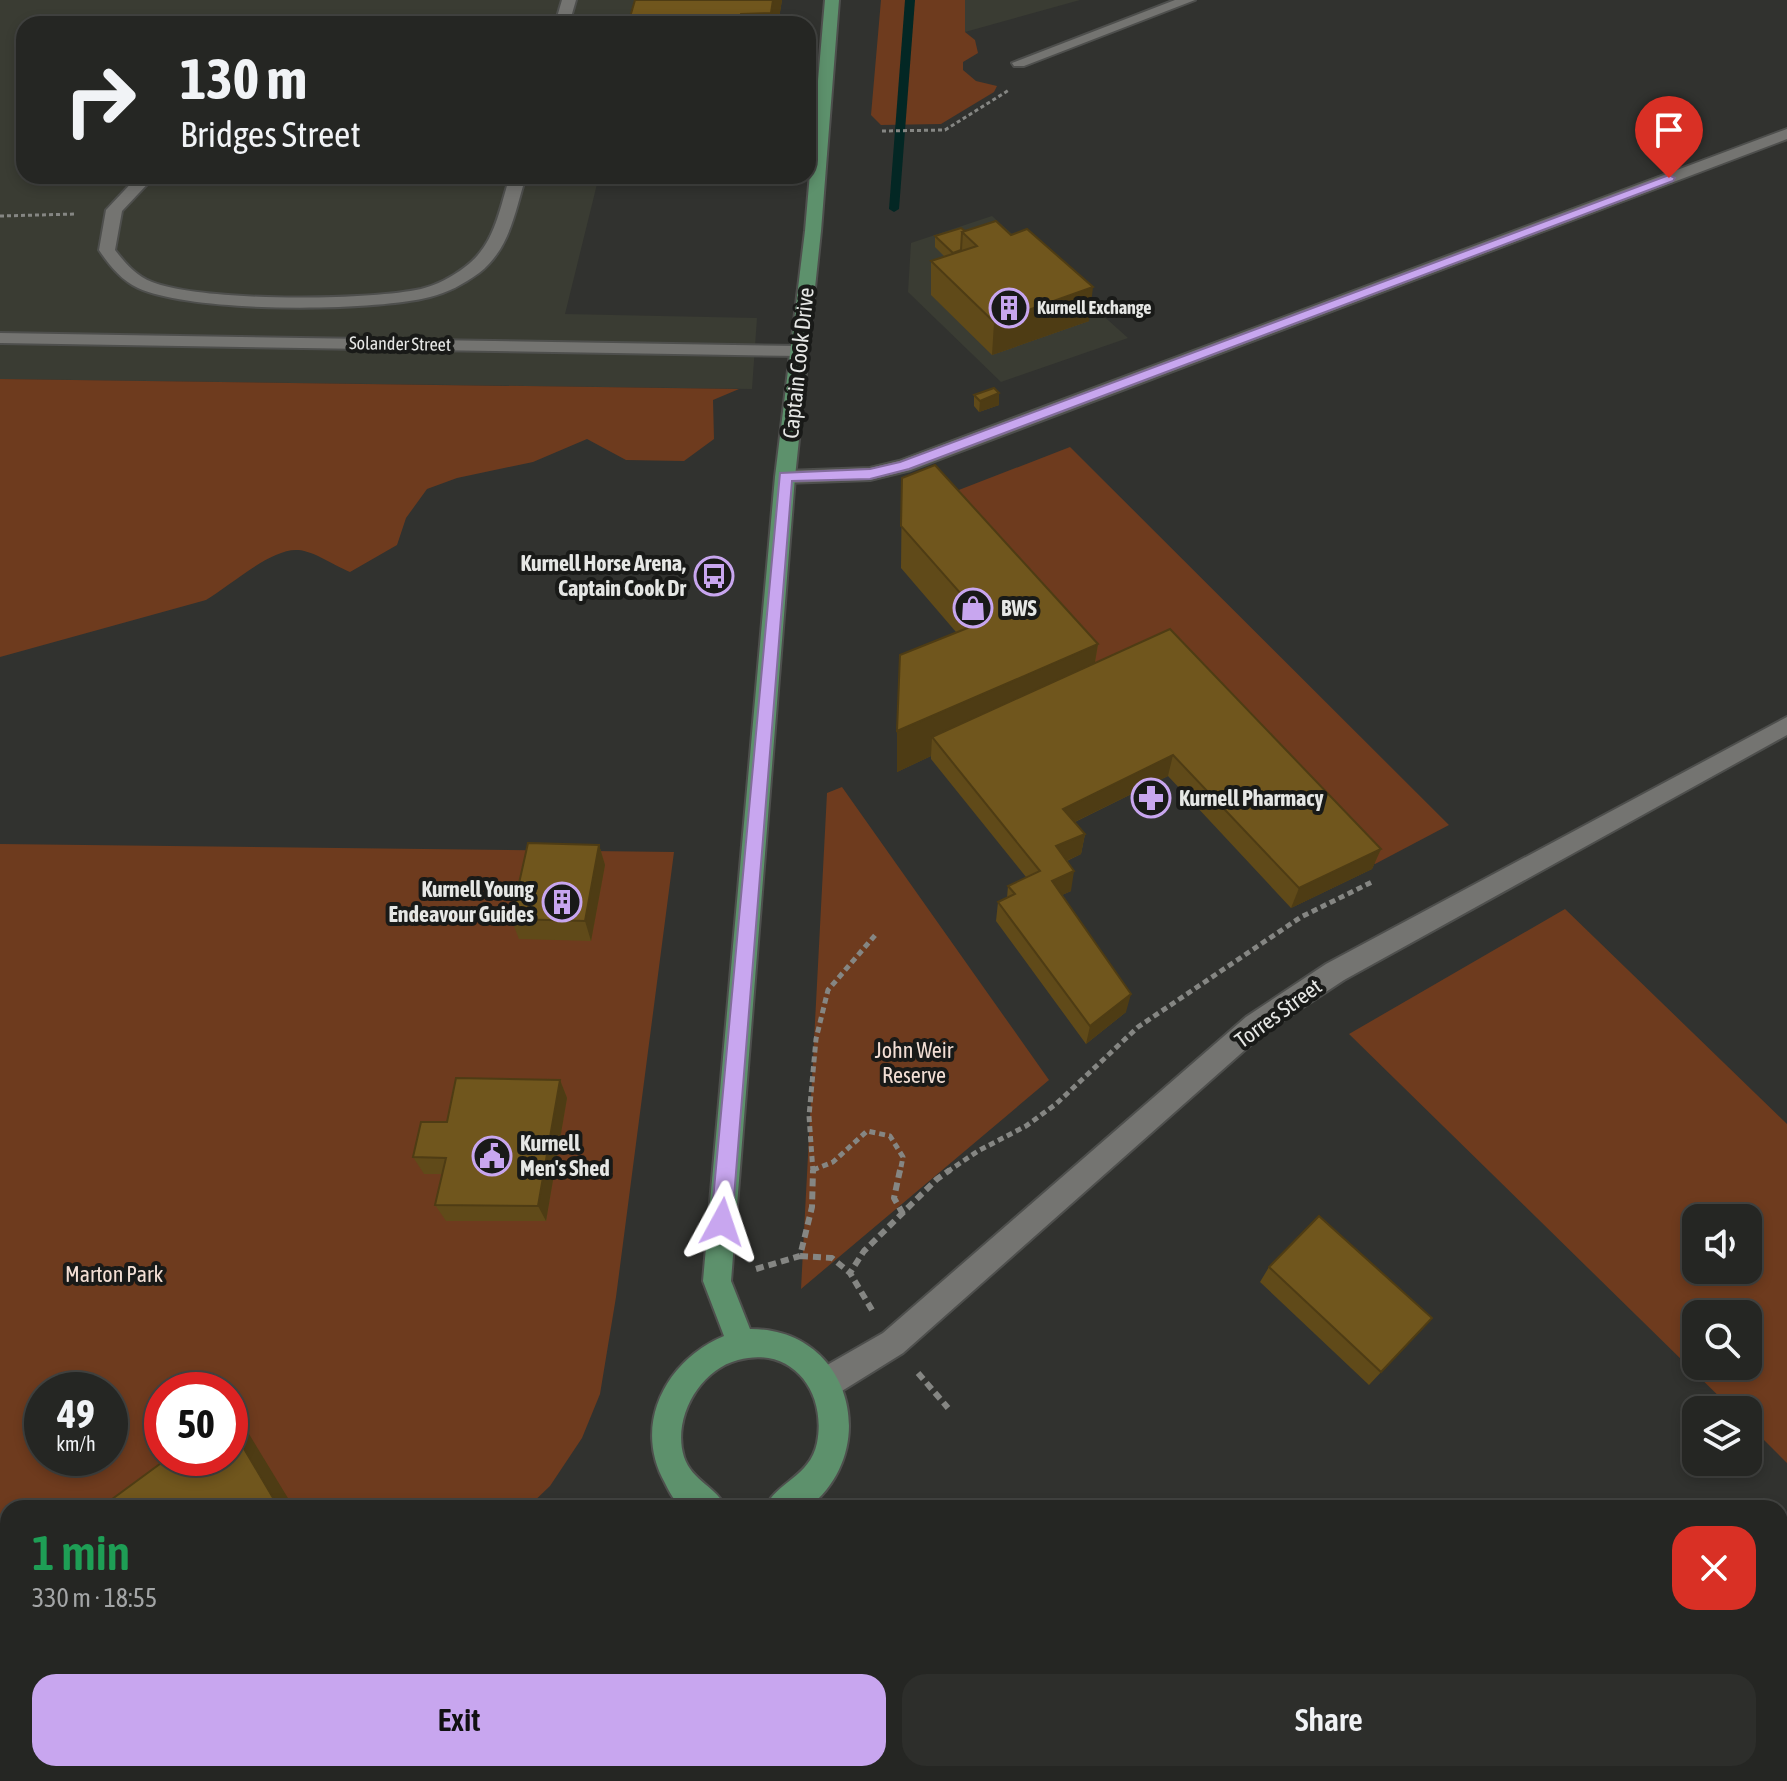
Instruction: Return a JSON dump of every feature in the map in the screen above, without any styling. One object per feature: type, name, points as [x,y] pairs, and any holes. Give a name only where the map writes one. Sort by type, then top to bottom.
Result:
[{"type":"main road","name":"Captain Cook Drive","points":[[741,1343],[717,1281],[785,477],[813,231],[832,0]]},
{"type":"main road","points":[[688,1500],[671,1463],[666,1431],[672,1401],[689,1374],[713,1353],[741,1343],[766,1342],[790,1350],[810,1363],[826,1383],[835,1412],[834,1443],[822,1473],[795,1500]]},
{"type":"street","points":[[1019,63],[1188,0]]},
{"type":"street","points":[[785,477],[870,474],[904,466],[1787,134]]},
{"type":"street","points":[[139,184],[114,210],[107,250],[123,271],[147,286],[186,294],[265,299],[390,298],[426,293],[449,283],[487,259],[497,241],[515,184]]},
{"type":"street","name":"Solander Street","points":[[0,338],[800,351]]},
{"type":"street","name":"Torres Street","points":[[826,1383],[893,1343],[1255,1025],[1335,972],[1787,725]]},
{"type":"path","points":[[882,131],[945,130],[1016,86],[1019,63]]},
{"type":"path","points":[[0,216],[58,216],[114,210]]},
{"type":"path","points":[[850,1273],[864,1251],[937,1179],[1056,1104],[1138,1027],[1301,917],[1374,881]]},
{"type":"path","points":[[800,1256],[812,1207],[809,1116],[816,1039],[828,990],[877,933]]},
{"type":"path","points":[[813,1170],[833,1162],[867,1131],[890,1136],[903,1157],[894,1198],[903,1214]]},
{"type":"path","points":[[717,1281],[800,1256],[832,1258],[850,1273],[893,1343]]},
{"type":"shaded area","points":[[0,0],[644,0],[640,16],[16,16],[16,184],[597,184],[565,314],[757,318],[752,389],[0,379]]},
{"type":"shaded area","points":[[965,0],[1080,0],[965,32]]},
{"type":"shaded area","points":[[992,216],[1128,338],[1001,382],[908,292],[911,243]]},
{"type":"green space","points":[[881,0],[965,0],[965,32],[975,40],[978,53],[963,62],[963,70],[976,81],[997,86],[994,92],[941,124],[881,125],[871,115]]},
{"type":"green space","points":[[0,379],[739,389],[713,400],[714,439],[684,461],[626,460],[587,439],[533,462],[457,478],[427,489],[406,518],[397,545],[350,572],[311,553],[287,551],[263,561],[206,600],[0,657]]},
{"type":"green space","points":[[1070,447],[1449,825],[1375,864],[1162,641],[1087,671],[933,500]]},
{"type":"green space","name":"John Weir Reserve","points":[[842,787],[1049,1080],[801,1289],[827,793]]},
{"type":"green space","name":"Marton Park","points":[[0,844],[674,852],[616,1297],[600,1394],[582,1438],[550,1486],[535,1500],[0,1500]]},
{"type":"green space","points":[[1565,909],[1787,1124],[1787,1463],[1762,1438],[1762,1396],[1719,1396],[1702,1380],[1762,1380],[1762,1300],[1682,1300],[1682,1360],[1349,1034]]},
{"type":"building","points":[[635,0],[773,0],[771,13],[630,16]]},
{"type":"building","points":[[996,221],[1011,235],[1027,229],[1093,287],[994,322],[931,261],[977,246],[962,232]]},
{"type":"building","points":[[961,228],[965,231],[962,232],[961,250],[953,253],[935,236]]},
{"type":"building","points":[[994,388],[999,393],[980,401],[974,395]]},
{"type":"building","points":[[935,465],[1098,644],[897,731],[900,655],[985,621],[901,526],[902,478]]},
{"type":"building","points":[[1170,629],[1381,849],[1299,888],[1173,755],[1063,809],[1085,834],[1056,846],[1074,871],[1052,881],[1131,994],[1090,1026],[998,902],[1015,894],[1008,886],[1040,871],[932,737]]},
{"type":"building","name":"Kurnell Young Endeavour Guides","points":[[528,843],[599,845],[585,921],[511,919]]},
{"type":"building","name":"Kurnell Men's Shed","points":[[456,1078],[560,1080],[538,1206],[435,1205],[446,1158],[413,1157],[421,1122],[447,1122]]},
{"type":"building","points":[[1319,1216],[1432,1318],[1381,1372],[1269,1267]]},
{"type":"building","points":[[248,1455],[274,1500],[111,1500],[144,1476],[248,1476]]},
{"type":"waterway","points":[[894,209],[910,0]]},
{"type":"place","name":"Kurnell Exchange","points":[[1009,308]]},
{"type":"place","name":"Kurnell Horse Arena, Captain Cook Dr","points":[[714,576]]},
{"type":"place","name":"BWS","points":[[973,608]]},
{"type":"place","name":"Kurnell Pharmacy","points":[[1151,798]]},
{"type":"place","name":"Kurnell Young Endeavour Guides","points":[[562,902]]},
{"type":"place","name":"Kurnell Men's Shed","points":[[492,1156]]},
{"type":"route","points":[[722,1222],[785,477],[870,474],[904,466],[1669,178]]}]
